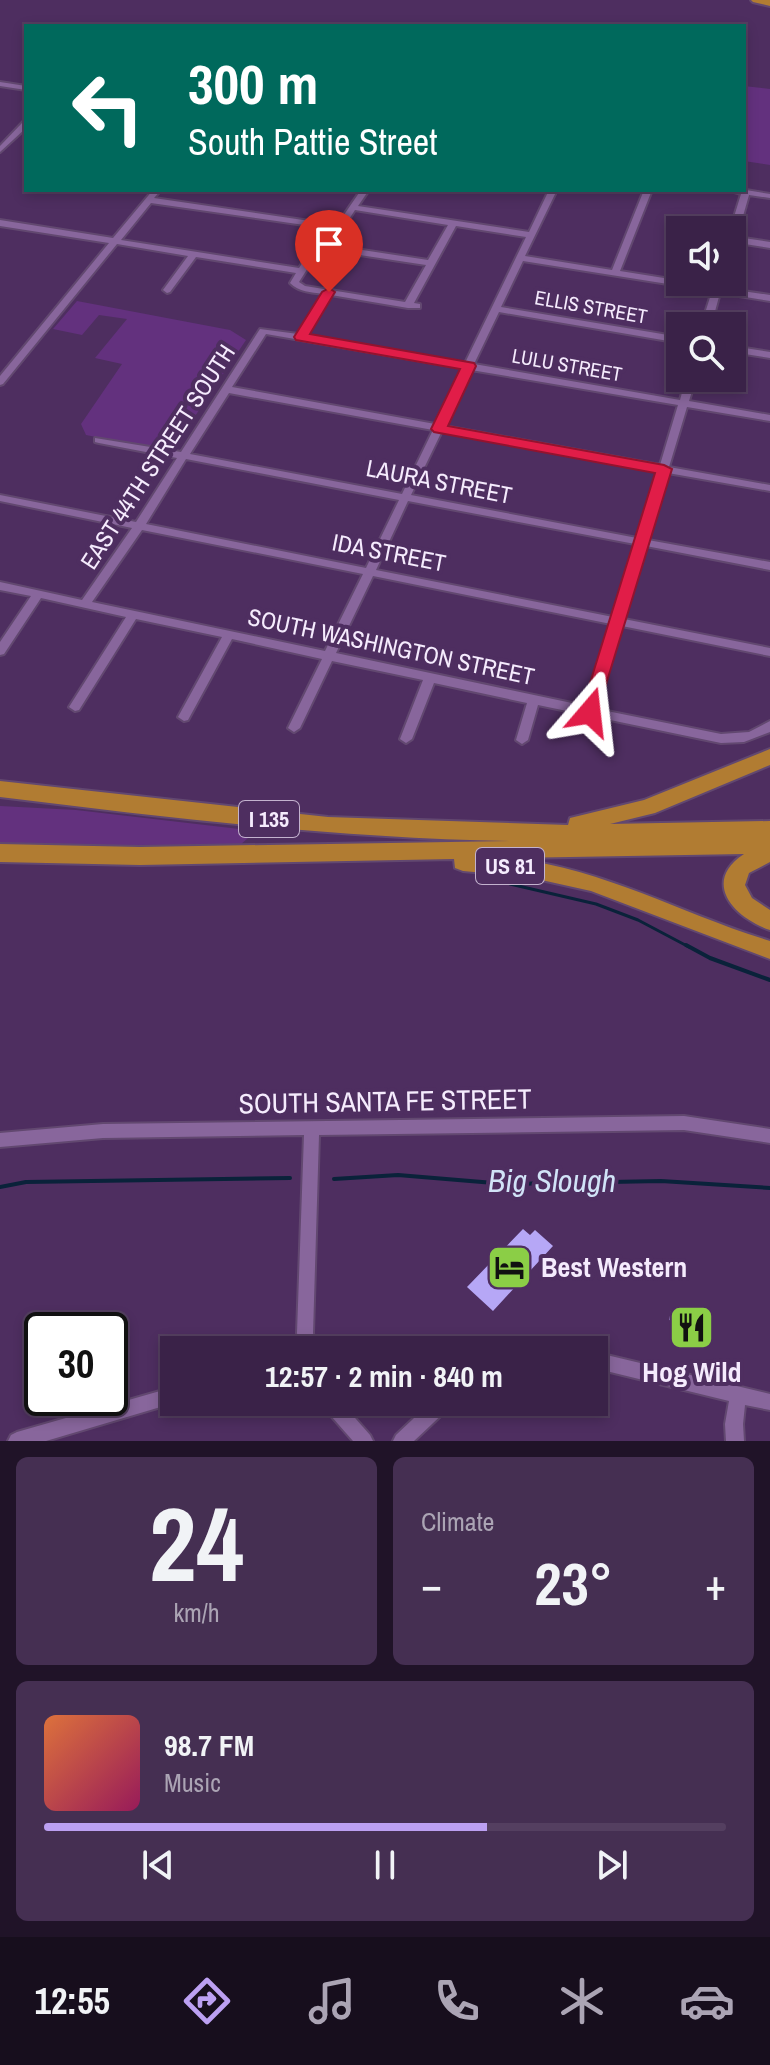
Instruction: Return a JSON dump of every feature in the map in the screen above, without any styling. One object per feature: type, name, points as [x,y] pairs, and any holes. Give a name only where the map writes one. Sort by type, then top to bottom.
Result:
[{"type":"highway","points":[[757,0],[770,3]]},
{"type":"highway","points":[[491,832],[580,824],[648,807],[770,757]]},
{"type":"highway","name":"I 135","points":[[0,789],[48,797],[373,828],[491,832],[770,829]]},
{"type":"highway","points":[[0,796],[48,797]]},
{"type":"highway","name":"I 135","points":[[0,853],[140,856],[770,845]]},
{"type":"highway","points":[[770,853],[753,857],[741,865],[734,877],[733,891],[751,913],[770,921]]},
{"type":"highway","name":"US 81","points":[[235,855],[452,861],[535,870],[584,879],[632,896],[730,939],[770,950]]},
{"type":"highway","points":[[0,865],[140,856]]},
{"type":"street","points":[[0,84],[24,88]]},
{"type":"street","points":[[0,150],[24,126]]},
{"type":"street","points":[[0,382],[155,192]]},
{"type":"street","points":[[363,192],[339,228],[318,246],[294,283],[412,306],[453,223]]},
{"type":"street","points":[[294,728],[552,192]]},
{"type":"street","points":[[615,273],[647,192]]},
{"type":"street","points":[[739,216],[746,192],[770,196]]},
{"type":"street","points":[[149,200],[339,228]]},
{"type":"street","points":[[352,207],[531,235]]},
{"type":"street","points":[[0,223],[301,271]]},
{"type":"street","points":[[746,241],[770,245]]},
{"type":"street","points":[[318,246],[431,263]]},
{"type":"street","points":[[167,290],[194,254]]},
{"type":"street","points":[[520,258],[666,279]]},
{"type":"street","points":[[301,337],[329,292]]},
{"type":"street","points":[[746,292],[770,298]]},
{"type":"street","name":"ELLIS STREET","points":[[496,309],[666,338]]},
{"type":"street","name":"LULU STREET","points":[[263,331],[770,418]]},
{"type":"street","name":"EAST 44TH STREET SOUTH","points":[[85,604],[139,526],[263,331]]},
{"type":"street","points":[[746,351],[770,355]]},
{"type":"street","points":[[225,389],[770,488]]},
{"type":"street","points":[[590,712],[687,392]]},
{"type":"street","name":"LAURA STREET","points":[[99,440],[770,566]]},
{"type":"street","name":"IDA STREET","points":[[0,498],[770,652]]},
{"type":"street","name":"SOUTH WASHINGTON STREET","points":[[0,586],[721,739],[762,732],[770,725]]},
{"type":"street","points":[[0,651],[38,594]]},
{"type":"street","points":[[75,707],[133,614]]},
{"type":"street","points":[[184,717],[229,635]]},
{"type":"street","points":[[406,739],[430,678]]},
{"type":"street","points":[[522,740],[534,700]]},
{"type":"street","name":"SOUTH SANTA FE STREET","points":[[0,1140],[103,1131],[684,1123],[770,1136]]},
{"type":"street","points":[[306,1336],[312,1128]]},
{"type":"street","points":[[608,1363],[770,1402]]},
{"type":"street","points":[[735,1441],[738,1394]]},
{"type":"street","points":[[17,1441],[160,1399]]},
{"type":"street","points":[[342,1416],[364,1441]]},
{"type":"street","points":[[402,1441],[428,1416]]},
{"type":"shaded area","points":[[746,86],[770,89],[770,165],[746,161]]},
{"type":"shaded area","points":[[77,301],[230,330],[246,340],[171,452],[86,435],[81,424],[122,364],[95,358],[127,319],[99,315],[82,335],[53,329]]},
{"type":"shaded area","points":[[0,806],[76,810],[248,830],[248,838],[240,845],[0,847]]},
{"type":"building","name":"Best Western","points":[[523,1229],[530,1235],[535,1230],[553,1246],[493,1311],[467,1287]]},
{"type":"building","name":"Hog Wild","points":[[671,1311],[711,1323],[708,1344],[672,1333],[674,1321],[669,1320]]},
{"type":"waterway","points":[[512,878],[510,884],[596,904],[638,920],[689,947]]},
{"type":"waterway","points":[[686,945],[710,958],[770,980]]},
{"type":"waterway","name":"Big Slough","points":[[334,1179],[398,1175],[506,1184],[661,1181],[770,1188]]},
{"type":"waterway","name":"Big Slough","points":[[0,1187],[26,1182],[290,1178]]},
{"type":"place","name":"Best Western","points":[[510,1267]]},
{"type":"place","name":"Hog Wild","points":[[692,1328]]},
{"type":"route","points":[[329,292],[301,337],[469,366],[439,429],[664,469],[590,712]]}]
